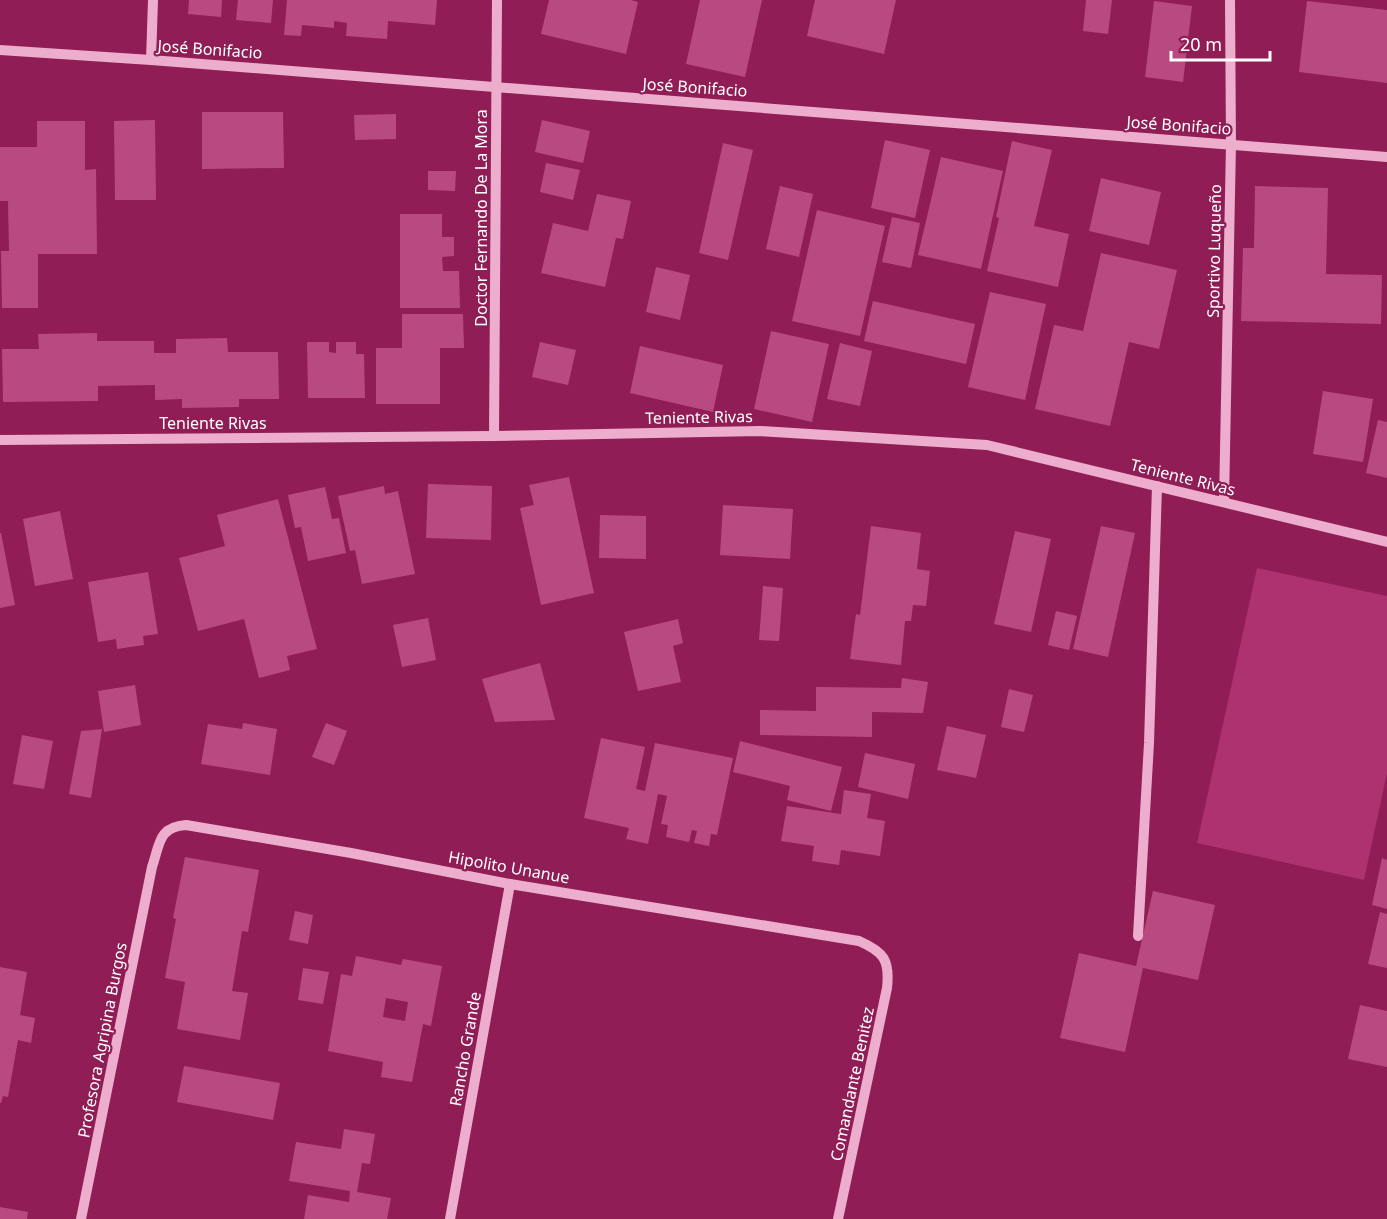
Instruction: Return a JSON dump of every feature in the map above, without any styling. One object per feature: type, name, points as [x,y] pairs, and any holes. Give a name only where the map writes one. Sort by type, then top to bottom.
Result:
[{"type":"street","points":[[151,60],[153,0]]},
{"type":"street","name":"Doctor Fernando De La Mora","points":[[494,436],[497,0]]},
{"type":"street","name":"Sportivo Luqueño","points":[[1224,502],[1231,144],[1230,0]]},
{"type":"street","name":"José Bonifacio","points":[[0,50],[497,86],[1387,157]]},
{"type":"street","name":"Teniente Rivas","points":[[0,440],[494,436],[760,431],[987,445],[1387,542]]},
{"type":"street","points":[[1138,936],[1149,743],[1157,486]]},
{"type":"street","name":"Hipolito Unanue","points":[[152,867],[164,832],[174,826],[186,825],[351,853],[510,884],[859,941],[883,955]]},
{"type":"street","name":"Profesora Agripina Burgos","points":[[81,1219],[152,867]]},
{"type":"street","name":"Rancho Grande","points":[[450,1219],[510,884]]},
{"type":"street","name":"Comandante Benitez","points":[[838,1219],[887,988],[889,972],[883,955]]},
{"type":"shaded area","points":[[1257,568],[1387,596],[1387,773],[1364,880],[1197,843]]},
{"type":"building","points":[[189,0],[222,0],[221,17],[188,14]]},
{"type":"building","points":[[238,0],[273,0],[271,23],[236,20]]},
{"type":"building","points":[[287,0],[437,0],[435,25],[388,21],[387,39],[346,36],[347,23],[334,21],[334,28],[302,25],[301,36],[284,35]]},
{"type":"building","points":[[549,0],[631,0],[638,2],[626,54],[541,34]]},
{"type":"building","points":[[700,0],[762,0],[745,77],[686,64]]},
{"type":"building","points":[[815,0],[896,0],[884,54],[807,36]]},
{"type":"building","points":[[1086,0],[1112,0],[1108,34],[1083,31]]},
{"type":"building","points":[[1154,1],[1192,6],[1183,82],[1145,77]]},
{"type":"building","points":[[1307,1],[1387,10],[1387,83],[1299,72]]},
{"type":"building","points":[[202,112],[283,112],[284,168],[202,169]]},
{"type":"building","points":[[396,114],[396,139],[355,140],[354,115]]},
{"type":"building","points":[[155,120],[156,200],[115,200],[114,121]]},
{"type":"building","points":[[542,120],[590,131],[583,163],[535,152]]},
{"type":"building","points":[[37,121],[85,121],[85,170],[96,169],[97,254],[38,254],[38,308],[2,308],[1,251],[9,251],[8,201],[0,201],[0,147],[37,147]]},
{"type":"building","points":[[885,140],[930,150],[915,218],[871,208]]},
{"type":"building","points":[[1012,141],[1052,150],[1034,226],[1069,234],[1058,287],[987,271]]},
{"type":"building","points":[[723,143],[753,150],[728,260],[699,253]]},
{"type":"building","points":[[941,157],[1003,171],[981,269],[918,255]]},
{"type":"building","points":[[546,163],[580,170],[573,200],[540,192]]},
{"type":"building","points":[[428,171],[456,171],[455,191],[428,190]]},
{"type":"building","points":[[1101,178],[1161,192],[1149,245],[1089,231]]},
{"type":"building","points":[[780,186],[813,194],[799,257],[766,249]]},
{"type":"building","points":[[1255,186],[1328,188],[1326,274],[1382,275],[1381,324],[1241,321],[1243,248],[1254,248]]},
{"type":"building","points":[[597,194],[631,201],[623,239],[616,238],[605,287],[541,273],[553,223],[588,231]]},
{"type":"building","points":[[817,210],[885,226],[860,336],[792,321]]},
{"type":"building","points":[[400,214],[442,214],[442,237],[454,237],[454,256],[442,257],[443,271],[459,271],[460,308],[400,308]]},
{"type":"building","points":[[892,217],[920,223],[911,268],[882,262]]},
{"type":"building","points":[[1101,253],[1177,270],[1159,349],[1129,342],[1110,426],[1035,409],[1054,325],[1083,331]]},
{"type":"building","points":[[656,267],[690,275],[680,320],[646,312]]},
{"type":"building","points":[[990,292],[1046,304],[1025,400],[968,387]]},
{"type":"building","points":[[873,301],[975,324],[966,364],[864,341]]},
{"type":"building","points":[[402,314],[463,314],[464,348],[440,348],[440,404],[376,404],[376,348],[402,348]]},
{"type":"building","points":[[771,331],[829,344],[812,422],[754,409]]},
{"type":"building","points":[[97,333],[97,341],[154,341],[154,353],[176,353],[176,339],[227,338],[228,352],[278,352],[279,399],[239,399],[239,407],[182,408],[182,399],[155,400],[155,385],[98,386],[98,401],[3,402],[2,349],[39,349],[38,334]]},
{"type":"building","points":[[307,342],[329,342],[329,352],[336,353],[336,342],[356,342],[356,354],[364,354],[365,398],[308,398]]},
{"type":"building","points":[[540,342],[576,350],[568,385],[532,377]]},
{"type":"building","points":[[840,343],[872,351],[860,406],[827,399]]},
{"type":"building","points":[[640,346],[723,365],[713,412],[630,393]]},
{"type":"building","points":[[1323,391],[1373,399],[1363,462],[1313,454]]},
{"type":"building","points":[[1378,420],[1387,422],[1387,478],[1366,473]]},
{"type":"building","points":[[569,477],[594,593],[541,605],[520,508],[534,505],[529,485]]},
{"type":"building","points":[[428,484],[492,486],[491,540],[426,538]]},
{"type":"building","points":[[384,486],[385,494],[398,491],[415,574],[362,584],[355,550],[350,551],[338,496]]},
{"type":"building","points":[[325,487],[332,519],[339,518],[346,553],[308,561],[301,527],[295,528],[288,495]]},
{"type":"building","points":[[278,499],[317,649],[287,656],[290,670],[259,678],[244,619],[198,631],[179,558],[225,546],[217,515]]},
{"type":"building","points":[[723,505],[793,509],[790,559],[720,555]]},
{"type":"building","points":[[60,511],[73,579],[35,586],[23,519]]},
{"type":"building","points":[[600,515],[646,516],[646,559],[599,558]]},
{"type":"building","points":[[871,526],[921,533],[917,569],[930,571],[926,606],[913,605],[911,621],[905,621],[901,665],[850,659],[856,614],[860,615]]},
{"type":"building","points":[[1101,526],[1135,533],[1108,657],[1073,649]]},
{"type":"building","points":[[1015,531],[1051,539],[1031,632],[994,624]]},
{"type":"building","points":[[0,533],[15,605],[0,608]]},
{"type":"building","points":[[148,572],[158,634],[143,636],[144,645],[117,649],[116,639],[98,642],[88,582]]},
{"type":"building","points":[[763,586],[783,588],[779,641],[759,640]]},
{"type":"building","points":[[1056,611],[1077,616],[1069,650],[1048,645]]},
{"type":"building","points":[[428,618],[436,660],[402,667],[393,625]]},
{"type":"building","points":[[678,619],[683,643],[673,646],[681,682],[638,691],[624,632]]},
{"type":"building","points":[[540,663],[555,720],[495,722],[482,679]]},
{"type":"building","points":[[902,678],[928,682],[923,713],[872,712],[872,737],[760,735],[760,710],[816,711],[816,687],[901,688]]},
{"type":"building","points":[[135,685],[141,725],[104,732],[98,691]]},
{"type":"building","points":[[1009,689],[1033,695],[1024,732],[1001,727]]},
{"type":"building","points":[[243,723],[277,729],[270,775],[201,764],[208,724],[242,729]]},
{"type":"building","points":[[326,723],[347,731],[334,765],[312,757]]},
{"type":"building","points":[[947,726],[986,735],[976,778],[937,770]]},
{"type":"building","points":[[102,729],[91,798],[69,794],[81,731]]},
{"type":"building","points":[[22,735],[53,741],[44,789],[13,784]]},
{"type":"building","points":[[601,738],[645,747],[636,789],[645,791],[655,743],[733,758],[717,835],[711,834],[709,846],[694,843],[697,831],[692,830],[689,842],[666,837],[668,825],[661,824],[667,796],[658,794],[648,844],[626,839],[629,828],[584,818]]},
{"type":"building","points":[[740,741],[842,767],[831,811],[787,800],[790,786],[733,772]]},
{"type":"building","points":[[865,753],[915,764],[908,799],[858,787]]},
{"type":"building","points":[[844,790],[871,794],[867,818],[885,821],[880,856],[841,850],[839,865],[812,861],[814,846],[781,841],[787,806],[841,814]]},
{"type":"building","points":[[185,857],[259,870],[248,932],[242,931],[232,991],[248,993],[240,1040],[177,1029],[185,982],[165,978],[176,919],[173,918]]},
{"type":"building","points":[[1382,858],[1387,860],[1387,909],[1372,905]]},
{"type":"building","points":[[1153,891],[1215,905],[1198,980],[1143,968],[1125,1052],[1060,1038],[1079,953],[1136,966]]},
{"type":"building","points":[[295,911],[313,915],[308,944],[289,940]]},
{"type":"building","points":[[1380,912],[1387,914],[1387,968],[1368,964]]},
{"type":"building","points":[[356,956],[401,965],[403,959],[442,966],[431,1026],[423,1024],[412,1082],[381,1077],[383,1062],[328,1051],[341,974],[352,976]],"holes":[[[386,998],[408,1002],[405,1021],[383,1017]]]},
{"type":"building","points":[[0,967],[27,972],[20,1015],[35,1018],[31,1043],[18,1040],[8,1097],[3,1096],[1,1103],[0,1103]]},
{"type":"building","points":[[303,968],[329,972],[323,1004],[298,1000]]},
{"type":"building","points":[[1360,1005],[1387,1011],[1387,1067],[1348,1059]]},
{"type":"building","points":[[184,1066],[280,1083],[273,1120],[177,1102]]},
{"type":"building","points":[[344,1129],[375,1134],[370,1164],[362,1163],[357,1192],[391,1198],[387,1219],[304,1219],[308,1195],[349,1202],[350,1191],[289,1181],[296,1142],[341,1149]]},
{"type":"building","points":[[0,1207],[28,1212],[27,1219],[0,1219]]}]
